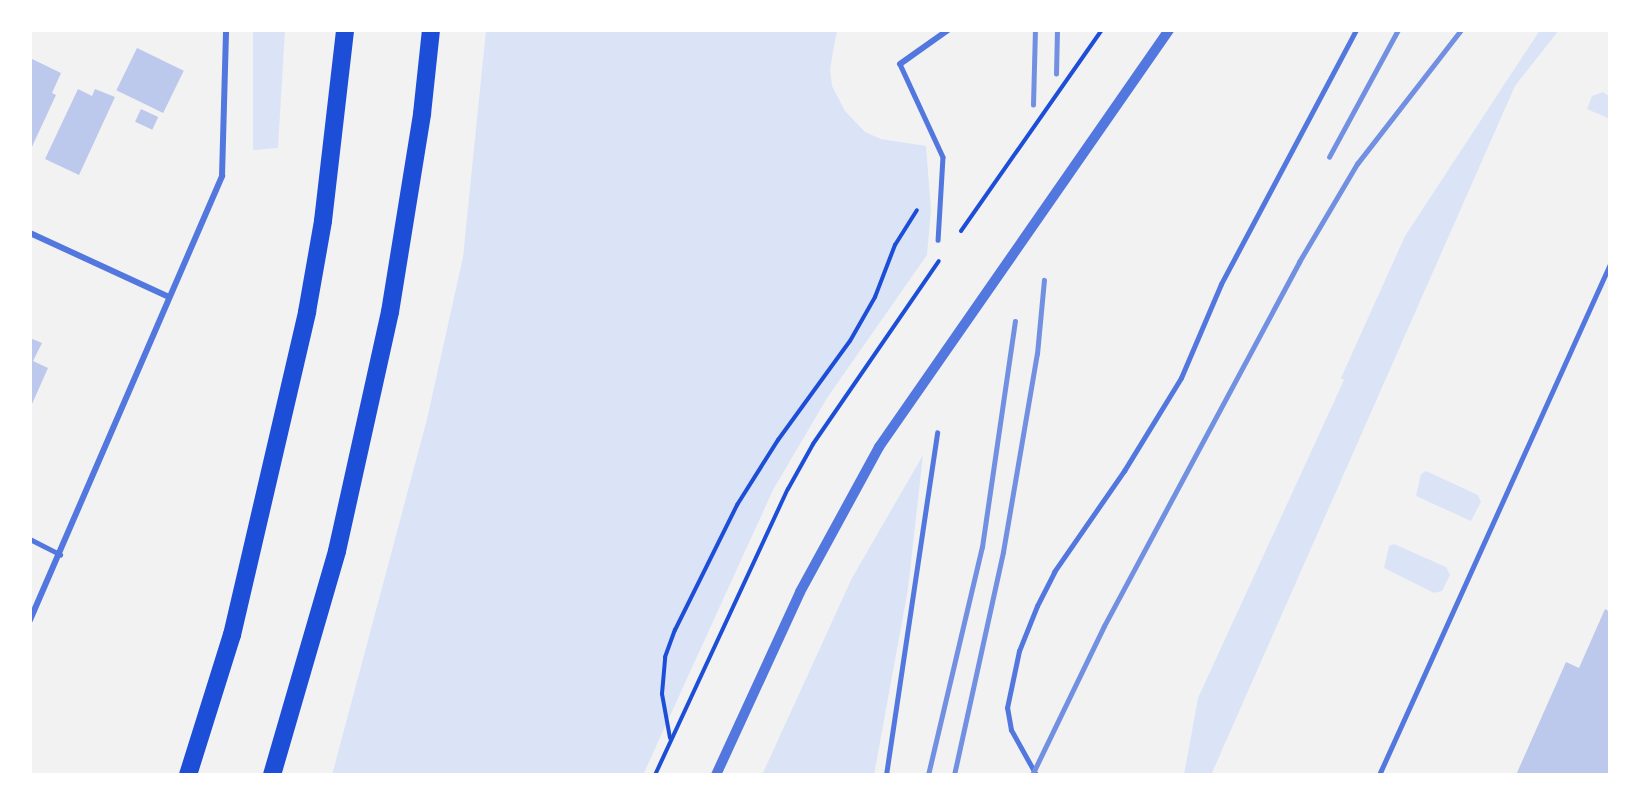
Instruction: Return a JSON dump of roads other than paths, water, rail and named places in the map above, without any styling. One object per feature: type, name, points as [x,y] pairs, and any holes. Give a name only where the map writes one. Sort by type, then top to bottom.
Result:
[{"type":"highway","points":[[273,775],[337,551],[387,324],[422,114],[431,30]]},
{"type":"highway","points":[[188,775],[232,635],[308,312],[326,199],[344,33]]},
{"type":"street","points":[[30,620],[222,176],[226,30]]},
{"type":"street","points":[[900,64],[948,30]]},
{"type":"street","points":[[716,775],[766,664],[837,519],[879,447],[1169,30]]},
{"type":"street","points":[[30,233],[169,297]]},
{"type":"lane","points":[[1036,775],[1011,730],[1007,708],[1019,651],[1037,606],[1054,572],[1124,471],[1181,378],[1221,284],[1356,30]]},
{"type":"lane","points":[[900,64],[943,157],[938,240]]},
{"type":"lane","points":[[1379,775],[1610,264]]},
{"type":"lane","points":[[886,775],[937,433]]},
{"type":"lane","points":[[30,539],[60,554]]},
{"type":"railway","points":[[1033,105],[1035,30]]},
{"type":"railway","points":[[1056,74],[1057,30]]},
{"type":"railway","points":[[1329,157],[1398,30]]},
{"type":"railway","points":[[1032,775],[1104,626],[1299,262],[1357,164],[1461,30]]},
{"type":"railway","points":[[954,775],[1003,552],[1037,354],[1044,280]]},
{"type":"railway","points":[[928,775],[982,547],[1015,321]]}]
